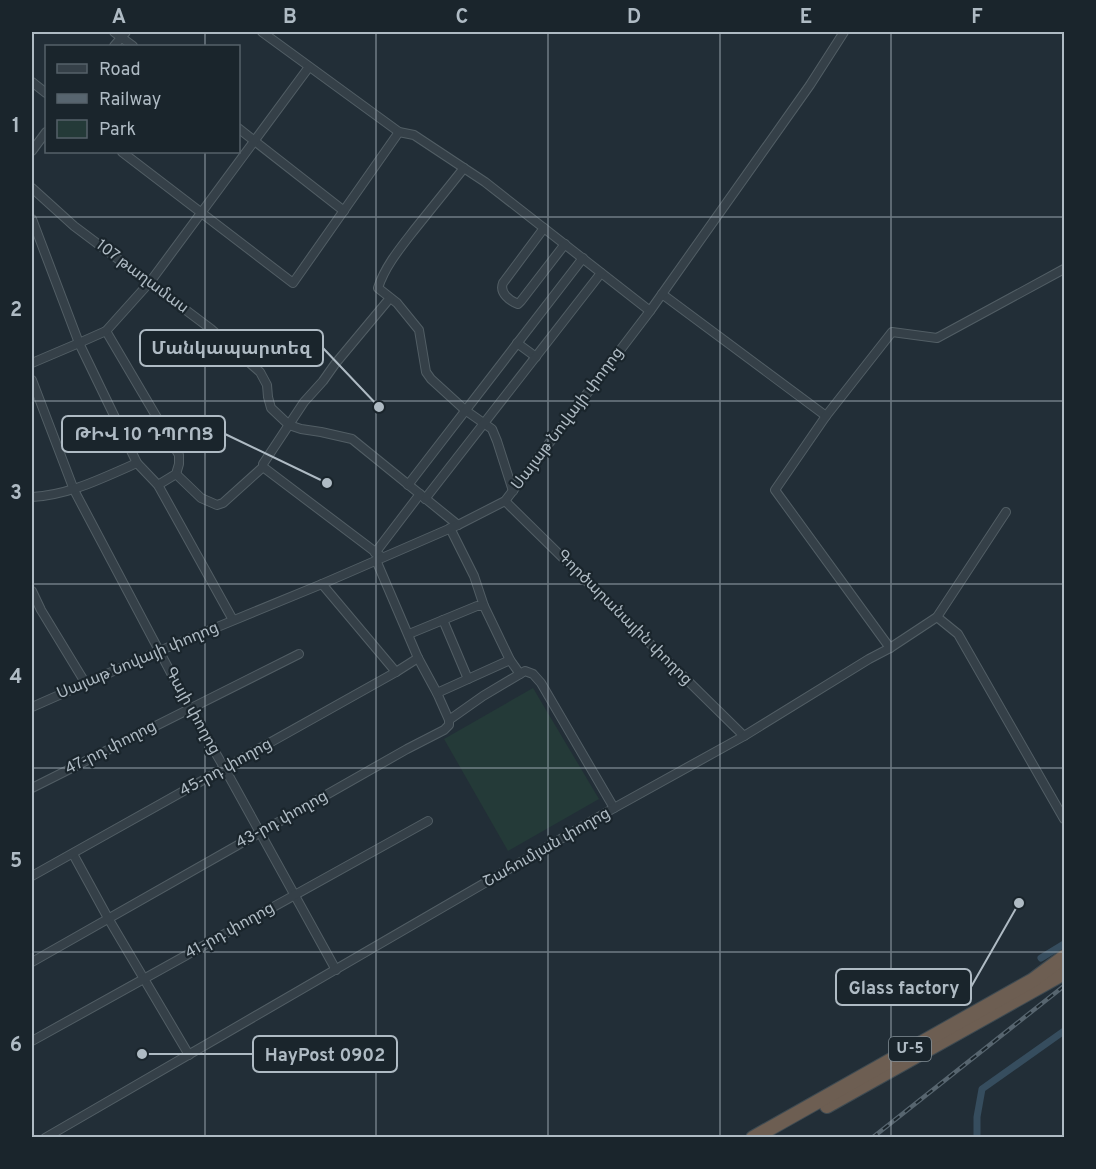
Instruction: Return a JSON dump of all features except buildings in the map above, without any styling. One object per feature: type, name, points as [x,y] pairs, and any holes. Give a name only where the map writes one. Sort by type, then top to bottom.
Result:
[{"type":"highway","name":"Մ-5","points":[[771,1137],[979,1015],[1065,957]]},
{"type":"highway","name":"Մ-5","points":[[753,1137],[979,1015],[1065,973]]},
{"type":"street","points":[[114,32],[124,34]]},
{"type":"street","points":[[262,32],[399,132],[414,135],[485,182],[651,311]]},
{"type":"street","name":"Սայաթ Նովայի փողոց","points":[[32,707],[159,651],[322,584],[505,501],[651,311],[810,85],[844,32]]},
{"type":"street","points":[[32,363],[106,331],[150,282],[309,68]]},
{"type":"street","points":[[32,82],[45,92]]},
{"type":"street","points":[[240,130],[344,211]]},
{"type":"street","points":[[123,153],[293,284],[399,132]]},
{"type":"street","points":[[32,151],[45,133]]},
{"type":"street","points":[[464,168],[404,244],[388,267],[378,288],[403,310],[418,330],[426,372],[431,379],[465,410],[492,429],[513,491]]},
{"type":"street","name":"107 թաղամաս","points":[[32,188],[74,226],[211,329],[260,372],[267,385],[271,408],[289,425]]},
{"type":"street","points":[[32,219],[79,344],[137,463],[158,485],[234,620]]},
{"type":"street","points":[[544,228],[502,283],[502,291],[508,297],[518,304],[565,244]]},
{"type":"street","points":[[408,485],[583,258]]},
{"type":"street","points":[[891,648],[775,490],[826,416],[892,332],[937,338],[1065,269]]},
{"type":"street","points":[[378,557],[601,273]]},
{"type":"street","points":[[662,294],[826,416]]},
{"type":"street","points":[[176,474],[201,498],[217,505],[223,503],[263,467],[304,402],[390,298]]},
{"type":"street","points":[[106,331],[179,455],[176,474],[158,485]]},
{"type":"street","points":[[517,343],[536,357]]},
{"type":"street","name":"Գայի փողոց","points":[[32,380],[74,490],[190,709],[336,970]]},
{"type":"street","points":[[289,425],[352,439],[423,497],[454,526],[484,606],[510,660],[523,672],[533,674],[541,683],[614,808]]},
{"type":"street","points":[[32,497],[74,490],[137,463]]},
{"type":"street","points":[[263,467],[378,557],[418,658],[449,720]]},
{"type":"street","name":"Գործարանային փողոց","points":[[505,501],[744,736]]},
{"type":"street","name":"Շահումյան փողոց","points":[[45,1137],[614,808],[744,736],[869,659],[891,648],[937,617],[1006,512]]},
{"type":"street","points":[[322,584],[396,672]]},
{"type":"street","points":[[32,591],[86,684]]},
{"type":"street","points":[[409,634],[477,606],[484,606]]},
{"type":"street","points":[[32,615],[41,610]]},
{"type":"street","points":[[937,617],[958,634],[1065,819]]},
{"type":"street","points":[[443,620],[468,679]]},
{"type":"street","name":"47-րդ փողոց","points":[[32,788],[298,654]]},
{"type":"street","name":"45-րդ փողոց","points":[[32,876],[418,658]]},
{"type":"street","points":[[437,693],[510,660]]},
{"type":"street","name":"43-րդ փողոց","points":[[32,962],[444,730],[449,725],[449,720],[523,672]]},
{"type":"street","name":"41-րդ փողոց","points":[[32,1041],[428,821]]},
{"type":"street","points":[[73,854],[189,1055]]},
{"type":"green space","points":[[533,688],[599,799],[508,851],[444,739]]},
{"type":"waterway","points":[[1041,958],[1064,944]]},
{"type":"waterway","points":[[977,1138],[977,1117],[982,1089],[1064,1031]]},
{"type":"railway","points":[[872,1138],[1064,986]]},
{"type":"place","name":"Մանկապարտեզ","points":[[379,407]]},
{"type":"place","name":"ԹԻՎ 10 ԴՊՐՈՑ","points":[[327,483]]},
{"type":"place","name":"Glass factory","points":[[1019,903]]},
{"type":"place","name":"HayPost 0902","points":[[142,1054]]}]
